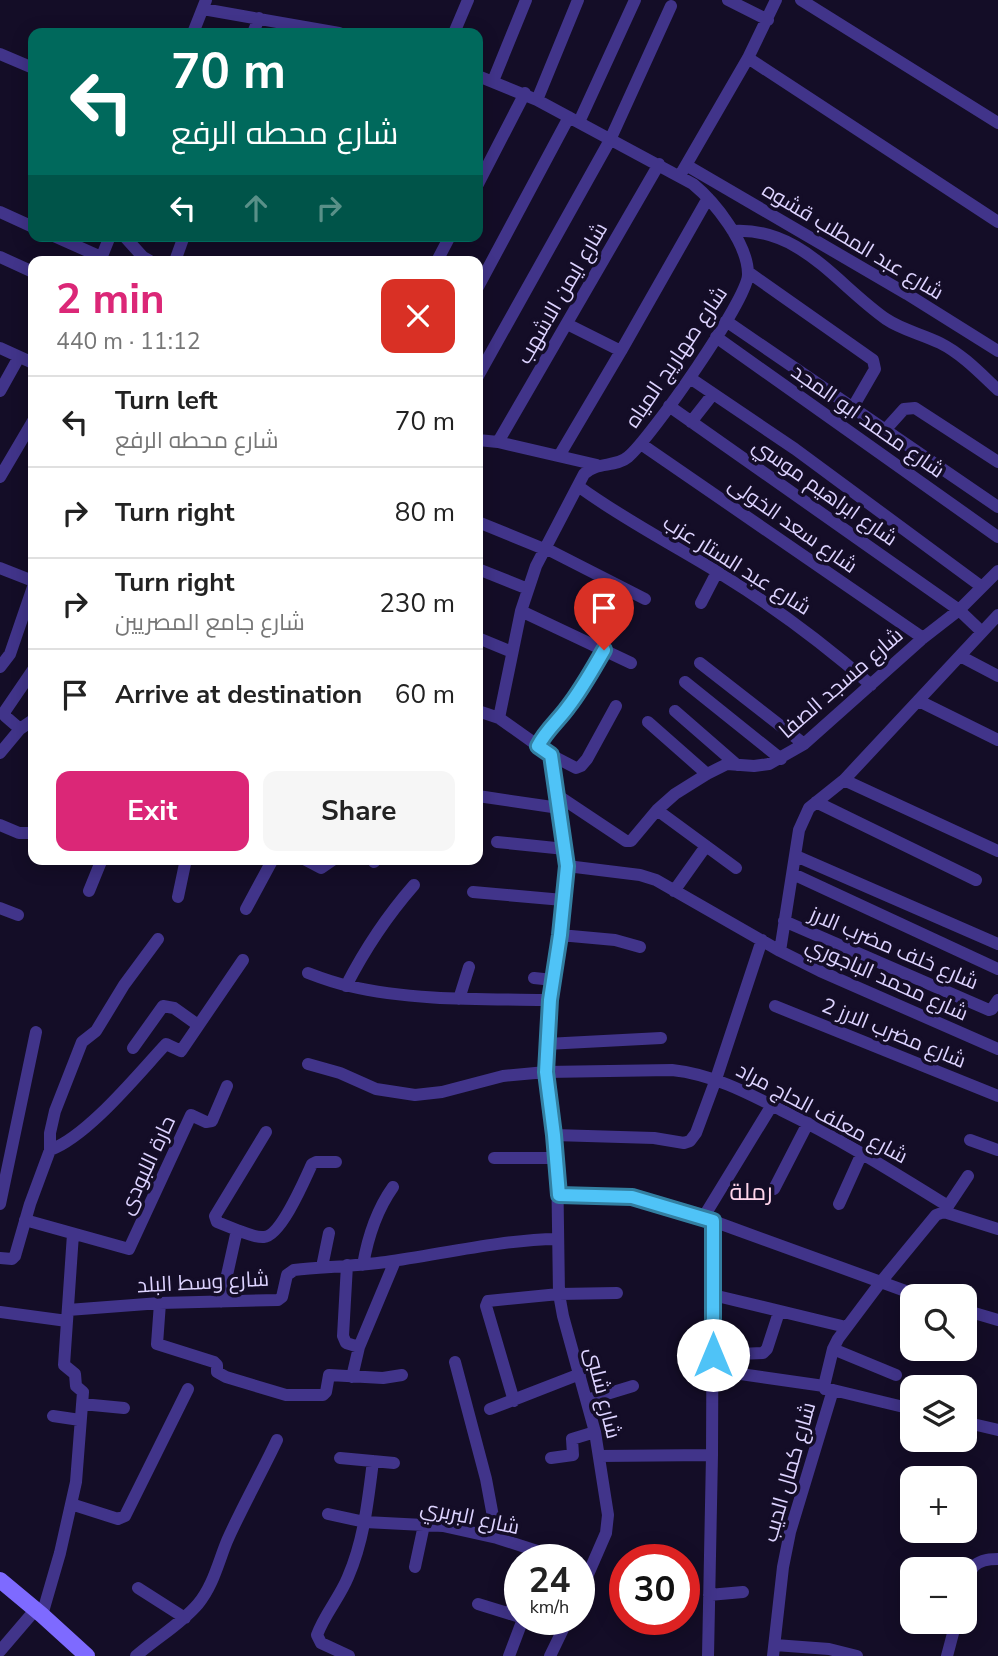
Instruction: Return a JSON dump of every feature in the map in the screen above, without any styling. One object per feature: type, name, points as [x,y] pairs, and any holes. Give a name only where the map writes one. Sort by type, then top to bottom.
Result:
[{"type":"main road","points":[[0,1580],[39,1612],[78,1653]]},
{"type":"street","points":[[456,28],[468,0]]},
{"type":"street","points":[[492,81],[526,0]]},
{"type":"street","points":[[537,100],[578,0]]},
{"type":"street","points":[[483,278],[574,119],[635,0]]},
{"type":"street","points":[[728,0],[768,20]]},
{"type":"street","points":[[683,170],[748,58],[776,0]]},
{"type":"street","points":[[801,0],[998,123]]},
{"type":"street","points":[[195,28],[205,5],[312,28]]},
{"type":"street","points":[[483,367],[610,139],[671,5]]},
{"type":"street","points":[[255,28],[259,18]]},
{"type":"street","points":[[0,54],[28,66]]},
{"type":"street","points":[[748,58],[998,222]]},
{"type":"street","name":"شارع صهاريج المياه","points":[[483,78],[525,93],[659,164],[683,170],[733,231],[748,272],[745,289],[726,321],[690,378],[641,444],[627,458],[597,465]]},
{"type":"street","points":[[483,174],[525,93]]},
{"type":"street","name":"شارع ايمن الاشهب","points":[[498,442],[659,164]]},
{"type":"street","name":"شارع عبد المطلب قشوه","points":[[683,170],[907,294],[998,351]]},
{"type":"street","points":[[559,456],[708,198]]},
{"type":"street","points":[[0,212],[28,225]]},
{"type":"street","points":[[733,231],[764,232],[786,241],[824,265],[886,319],[941,344],[962,357],[998,390]]},
{"type":"street","points":[[66,242],[94,256]]},
{"type":"street","points":[[129,242],[142,256]]},
{"type":"street","points":[[0,257],[28,270]]},
{"type":"street","points":[[748,272],[873,360],[875,369],[853,407]]},
{"type":"street","points":[[726,321],[998,507]]},
{"type":"street","points":[[567,324],[621,351]]},
{"type":"street","name":"شارع محمد ابو المجد","points":[[716,337],[998,537]]},
{"type":"street","points":[[0,348],[28,361]]},
{"type":"street","points":[[0,391],[19,357]]},
{"type":"street","points":[[690,378],[862,496],[982,587]]},
{"type":"street","points":[[691,422],[713,394]]},
{"type":"street","name":"شارع ابراهيم موسي","points":[[669,406],[959,610],[982,632]]},
{"type":"street","points":[[886,429],[904,409],[915,408],[998,463]]},
{"type":"street","points":[[0,477],[28,433]]},
{"type":"street","points":[[483,443],[498,442],[597,465]]},
{"type":"street","name":"شارع سعد الخولى","points":[[641,444],[923,638]]},
{"type":"street","points":[[499,718],[528,589],[545,549],[584,474],[597,465]]},
{"type":"street","name":"شارع عبد الستار عزب","points":[[578,486],[603,505],[717,572],[809,634],[871,685]]},
{"type":"street","points":[[483,524],[545,549],[645,599]]},
{"type":"street","points":[[0,568],[28,579]]},
{"type":"street","points":[[483,571],[528,589]]},
{"type":"street","name":"شارع مسجد الصفا","points":[[558,802],[626,841],[631,841],[657,810],[675,794],[707,774],[727,764],[769,764],[804,744],[923,638],[959,610],[998,571]]},
{"type":"street","points":[[701,603],[717,572]]},
{"type":"street","points":[[0,667],[10,654],[28,602]]},
{"type":"street","points":[[521,611],[631,663]]},
{"type":"street","points":[[780,951],[802,822],[809,807],[844,780],[998,615]]},
{"type":"street","points":[[483,640],[512,652]]},
{"type":"street","points":[[538,746],[549,727],[559,719],[573,700],[604,650]]},
{"type":"street","points":[[960,656],[998,676]]},
{"type":"street","points":[[700,663],[804,744]]},
{"type":"street","points":[[20,729],[5,716],[5,711],[28,677]]},
{"type":"street","points":[[685,682],[780,759]]},
{"type":"street","points":[[919,701],[998,740]]},
{"type":"street","points":[[483,713],[499,718],[572,767],[582,766],[616,706]]},
{"type":"street","points":[[675,711],[737,765]]},
{"type":"street","points":[[648,722],[707,774]]},
{"type":"street","points":[[0,753],[28,723]]},
{"type":"street","name":"شارع شلبى","points":[[551,755],[567,866],[550,1000],[546,1072],[557,1158],[559,1294],[595,1432],[608,1515],[606,1533],[595,1552]]},
{"type":"street","points":[[844,780],[998,851]]},
{"type":"street","points":[[483,796],[558,802]]},
{"type":"street","points":[[816,802],[976,880]]},
{"type":"street","points":[[657,810],[736,868]]},
{"type":"street","points":[[0,824],[19,833],[28,832]]},
{"type":"street","points":[[497,842],[565,849]]},
{"type":"street","points":[[674,891],[706,846]]},
{"type":"street","points":[[796,856],[998,944]]},
{"type":"street","points":[[89,891],[100,865]]},
{"type":"street","points":[[178,897],[185,865]]},
{"type":"street","points":[[246,909],[270,865]]},
{"type":"street","name":"شارع محمد الباجوري","points":[[567,866],[640,875],[656,880],[780,951],[998,1049]]},
{"type":"street","points":[[793,874],[998,969]]},
{"type":"street","points":[[346,986],[366,946],[414,885]]},
{"type":"street","points":[[473,892],[563,900]]},
{"type":"street","points":[[0,908],[18,915]]},
{"type":"street","name":"شارع خلف مضرب الارز","points":[[784,921],[989,1010],[998,1000]]},
{"type":"street","points":[[560,935],[615,940],[640,947]]},
{"type":"street","points":[[0,1258],[14,1258],[50,1150],[50,1133],[55,1111],[82,1042],[96,1031],[124,985],[158,939]]},
{"type":"street","points":[[554,1135],[654,1138],[688,1142],[696,1133],[716,1079],[762,940]]},
{"type":"street","points":[[50,1150],[78,1132],[109,1105],[166,1044],[181,1051],[243,960]]},
{"type":"street","points":[[459,999],[468,967]]},
{"type":"street","points":[[308,973],[346,986],[459,999],[550,1000]]},
{"type":"street","points":[[534,978],[553,980]]},
{"type":"street","points":[[133,1048],[163,1006],[174,1008],[198,1025]]},
{"type":"street","name":"شارع مضرب الارز 2","points":[[775,1006],[998,1096]]},
{"type":"street","points":[[0,1204],[36,1032]]},
{"type":"street","points":[[546,1044],[661,1038]]},
{"type":"street","name":"شارع معلف الحاج مراد","points":[[308,1064],[340,1073],[376,1089],[415,1095],[442,1092],[503,1076],[546,1072],[692,1072],[716,1079],[808,1123],[862,1153],[943,1211],[998,1229]]},
{"type":"street","name":"حارة اللبودى","points":[[73,1234],[129,1249],[191,1115],[206,1122],[212,1121],[227,1086]]},
{"type":"street","points":[[708,1656],[713,1295],[708,1219],[772,1105]]},
{"type":"street","points":[[774,1189],[808,1123]]},
{"type":"street","points":[[266,1132],[215,1216],[217,1222],[263,1237],[272,1233],[286,1214],[312,1164],[316,1161],[336,1162]]},
{"type":"street","points":[[970,1140],[998,1150]]},
{"type":"street","points":[[839,1204],[862,1153]]},
{"type":"street","points":[[494,1158],[557,1158]]},
{"type":"street","name":"شارع كمال الديب","points":[[774,1650],[783,1567],[829,1388],[833,1349],[846,1327],[880,1283],[943,1211],[968,1177]]},
{"type":"street","points":[[363,1265],[371,1231],[393,1187]]},
{"type":"street","points":[[559,1195],[632,1197],[708,1219],[900,1290]]},
{"type":"street","points":[[0,1651],[39,1612],[60,1553],[76,1482],[82,1404],[82,1390],[76,1387],[75,1374],[64,1365],[73,1234],[25,1220]]},
{"type":"street","points":[[221,1302],[237,1230]]},
{"type":"street","points":[[323,1266],[329,1233]]},
{"type":"street","name":"شارع وسط البلد","points":[[0,1312],[67,1316],[160,1303],[278,1300],[282,1297],[289,1272],[323,1266],[394,1261],[531,1240],[557,1239]]},
{"type":"street","points":[[352,1377],[359,1347],[394,1261]]},
{"type":"street","points":[[347,1265],[343,1336],[346,1343],[359,1347]]},
{"type":"street","points":[[514,1401],[486,1306],[489,1300],[559,1294],[617,1293]]},
{"type":"street","points":[[713,1295],[846,1327]]},
{"type":"street","points":[[160,1303],[157,1344],[214,1362],[217,1372],[226,1377],[279,1393],[298,1396],[323,1395],[329,1375],[383,1378],[402,1375]]},
{"type":"street","points":[[713,1355],[763,1353],[767,1349],[779,1312]]},
{"type":"street","points":[[977,1314],[998,1320]]},
{"type":"street","points":[[833,1349],[895,1375]]},
{"type":"street","points":[[455,1362],[486,1479],[496,1538]]},
{"type":"street","points":[[713,1370],[829,1388],[900,1406]]},
{"type":"street","points":[[489,1409],[580,1374]]},
{"type":"street","points":[[587,1401],[633,1386]]},
{"type":"street","points":[[71,1504],[118,1519],[125,1516],[188,1389]]},
{"type":"street","points":[[82,1404],[124,1408]]},
{"type":"street","points":[[53,1416],[80,1420]]},
{"type":"street","points":[[977,1425],[998,1430]]},
{"type":"street","points":[[551,1458],[573,1455],[572,1439],[595,1432]]},
{"type":"street","points":[[136,1656],[185,1618],[210,1587],[226,1544],[278,1440]]},
{"type":"street","points":[[599,1456],[712,1455]]},
{"type":"street","points":[[340,1458],[394,1463]]},
{"type":"street","points":[[348,1656],[321,1643],[317,1635],[348,1578],[359,1549],[373,1461]]},
{"type":"street","name":"شارع البربري","points":[[328,1514],[365,1522],[443,1526],[515,1544]]},
{"type":"street","points":[[415,1567],[424,1525]]},
{"type":"street","points":[[977,1563],[998,1559]]},
{"type":"street","points":[[138,1588],[185,1618]]},
{"type":"street","points":[[709,1595],[743,1592]]},
{"type":"street","points":[[478,1604],[504,1612]]},
{"type":"street","points":[[947,1656],[953,1634]]},
{"type":"street","points":[[509,1656],[515,1635]]},
{"type":"street","points":[[550,1656],[560,1635]]},
{"type":"street","points":[[774,1650],[857,1656]]},
{"type":"district","name":"رملة","points":[[751,1192]]},
{"type":"route","points":[[604,650],[573,700],[559,719],[549,727],[538,746],[551,755],[567,866],[546,1044],[546,1072],[559,1195],[632,1197],[713,1221],[713,1355]]}]
